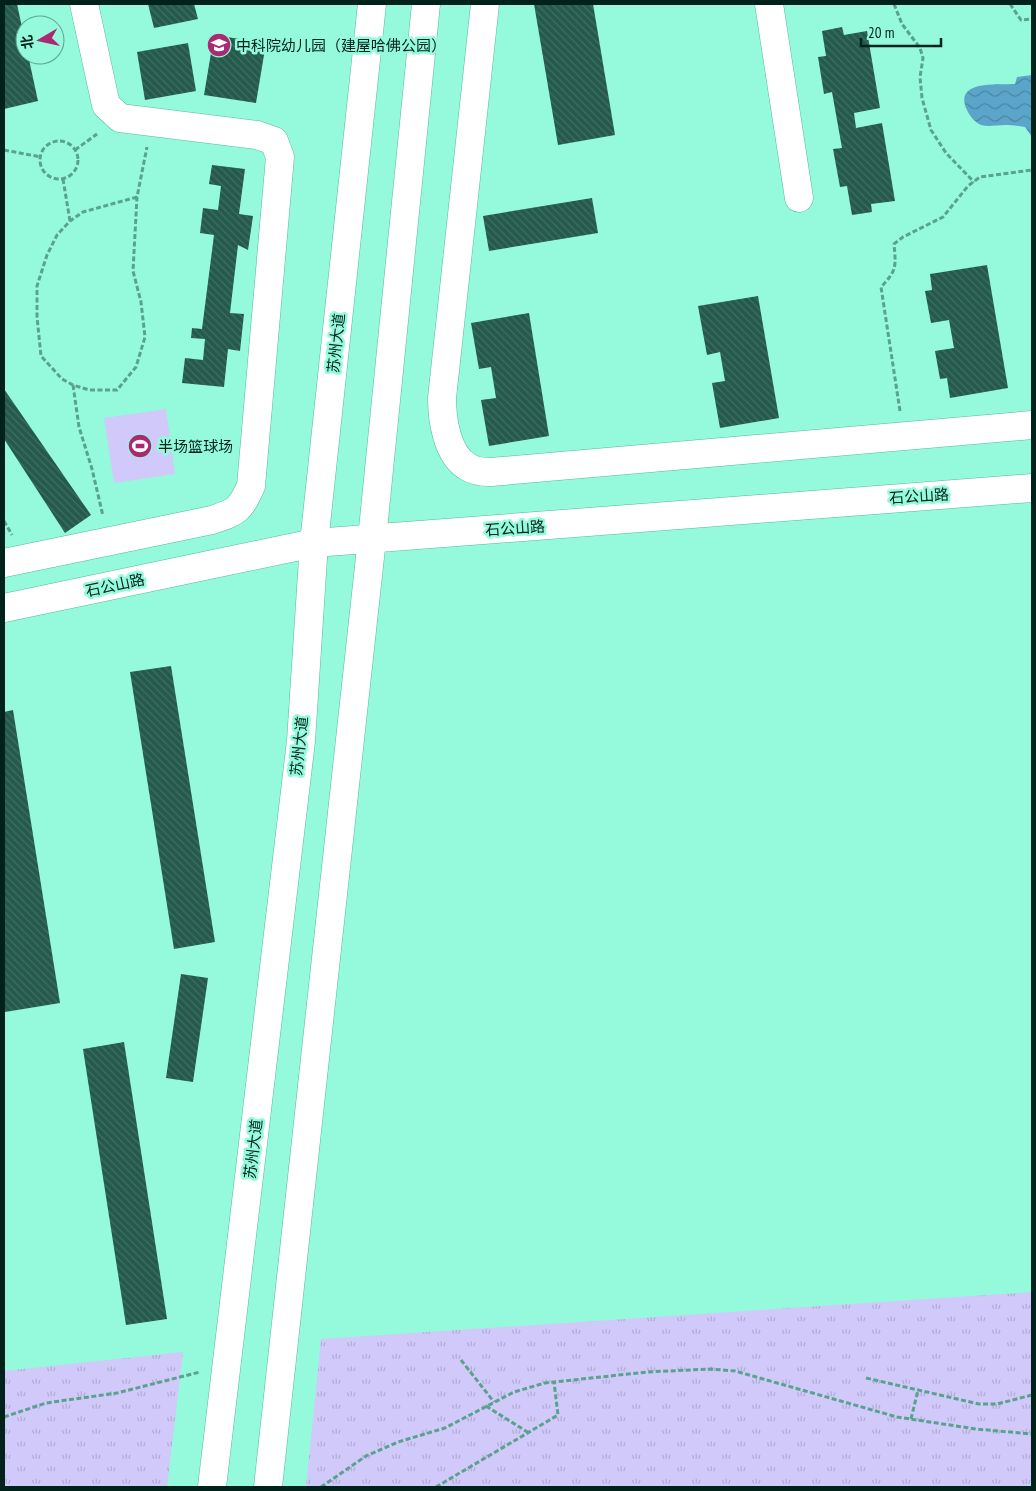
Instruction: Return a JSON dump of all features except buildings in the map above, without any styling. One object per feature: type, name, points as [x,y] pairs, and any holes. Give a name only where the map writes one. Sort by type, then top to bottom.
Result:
[{"type":"street","points":[[4,563],[212,520],[229,514],[243,504],[251,486],[280,158],[274,140],[257,136],[120,118],[106,105],[84,4]]},
{"type":"street","name":"苏州大道","points":[[212,1487],[301,741],[314,544],[372,4]]},
{"type":"street","points":[[268,1487],[372,539],[426,4]]},
{"type":"street","points":[[485,4],[442,398],[442,414],[446,436],[454,453],[467,467],[491,472],[1032,425]]},
{"type":"street","points":[[769,4],[799,198]]},
{"type":"street","name":"石公山路","points":[[4,608],[314,544],[1032,488]]},
{"type":"path","points":[[894,4],[902,24],[920,48],[922,58],[920,77],[922,98],[931,130],[946,153],[974,182]]},
{"type":"path","points":[[1010,4],[1021,20],[1032,19]]},
{"type":"path","points":[[137,197],[83,212],[70,221],[57,234],[47,255],[37,286],[37,317],[41,356],[62,379],[89,390],[117,390],[136,368],[145,337],[141,302],[133,271],[137,197],[151,122]]},
{"type":"path","points":[[59,141],[71,145],[75,150],[78,162],[74,173],[63,179],[57,179],[46,174],[43,169],[41,157],[43,151],[53,142],[59,141]]},
{"type":"path","points":[[4,150],[41,157]]},
{"type":"path","points":[[904,436],[881,288],[890,278],[896,266],[894,244],[903,237],[943,217],[968,186],[980,177],[1032,170]]},
{"type":"path","points":[[63,179],[70,221]]},
{"type":"path","points":[[73,385],[80,428],[109,541]]},
{"type":"path","points":[[461,1360],[494,1402]]},
{"type":"path","points":[[4,1417],[46,1403],[116,1393],[227,1365]]},
{"type":"path","points":[[321,1487],[366,1456],[398,1442],[445,1428],[514,1392],[545,1383],[647,1372],[711,1369],[735,1371],[911,1419],[976,1429],[1032,1434]]},
{"type":"path","points":[[866,1378],[979,1404],[997,1404],[1032,1394]]},
{"type":"path","points":[[436,1487],[558,1416],[554,1382]]},
{"type":"path","points":[[911,1419],[918,1390]]},
{"type":"path","points":[[486,1406],[528,1433]]},
{"type":"green space","name":"半场篮球场","points":[[166,409],[175,474],[114,483],[104,418]]},
{"type":"green space","points":[[1032,1292],[1032,1485],[1004,1487],[306,1487],[321,1339]]},
{"type":"green space","points":[[183,1352],[167,1487],[4,1487],[4,1371]]},
{"type":"water","points":[[1032,75],[1032,137],[1025,127],[981,125],[974,120],[966,108],[964,99],[972,88],[1015,84],[1017,77]]},
{"type":"place","name":"中科院幼儿园（建屋哈佛公园）","points":[[219,45]]},
{"type":"place","name":"半场篮球场","points":[[140,446]]}]
